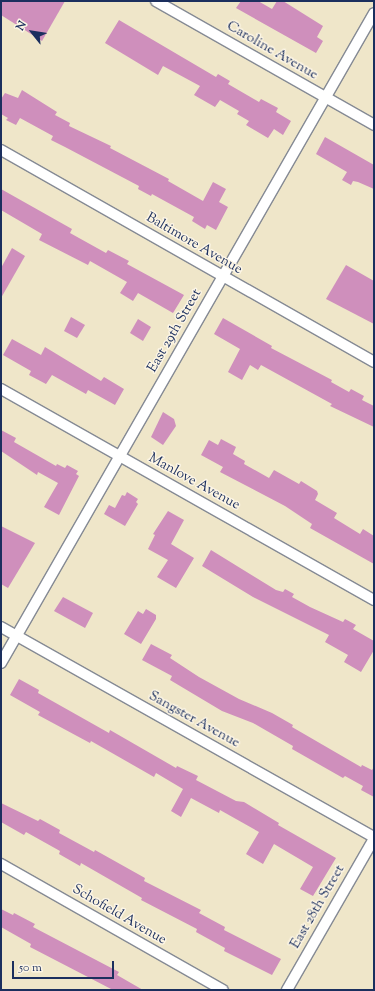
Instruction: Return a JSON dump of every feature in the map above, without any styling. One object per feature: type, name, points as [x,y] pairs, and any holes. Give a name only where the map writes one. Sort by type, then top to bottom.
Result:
[{"type":"street","name":"Caroline Avenue","points":[[156,1],[374,125]]},
{"type":"street","name":"East 29th Street","points":[[1,663],[374,13]]},
{"type":"street","name":"Baltimore Avenue","points":[[1,150],[374,362]]},
{"type":"street","name":"Manlove Avenue","points":[[1,389],[374,600]]},
{"type":"street","name":"Sangster Avenue","points":[[1,626],[374,838]]},
{"type":"street","name":"East 28th Street","points":[[287,990],[374,838]]},
{"type":"street","name":"Schofield Avenue","points":[[1,864],[223,990]]},
{"type":"building","points":[[1,1],[65,1],[42,41],[1,15]]},
{"type":"building","points":[[241,1],[258,1],[272,9],[277,1],[283,1],[323,26],[317,37],[323,41],[316,53],[236,8]]},
{"type":"building","points":[[119,20],[216,77],[218,74],[230,81],[228,84],[259,102],[261,99],[278,108],[276,112],[291,121],[283,135],[274,129],[268,138],[246,125],[249,121],[237,114],[239,111],[220,100],[215,107],[194,95],[200,86],[163,66],[158,75],[105,43]]},
{"type":"building","points":[[22,90],[57,112],[55,115],[70,123],[69,126],[111,146],[110,148],[169,179],[168,181],[203,201],[213,182],[226,189],[219,202],[228,207],[216,230],[207,225],[205,229],[192,221],[194,217],[152,194],[151,196],[138,189],[139,186],[51,140],[53,136],[20,118],[16,125],[6,120],[8,118],[1,114],[1,99],[5,93],[18,98]]},
{"type":"building","points":[[325,137],[374,165],[374,189],[358,182],[353,181],[351,185],[342,180],[347,172],[316,154]]},
{"type":"building","points":[[1,189],[72,229],[70,233],[106,253],[108,250],[129,261],[127,264],[184,295],[173,313],[138,293],[133,301],[120,293],[127,282],[90,261],[88,265],[39,240],[42,234],[1,210]]},
{"type":"building","points":[[12,248],[25,256],[1,298],[1,268]]},
{"type":"building","points":[[346,265],[374,281],[374,324],[326,299]]},
{"type":"building","points":[[71,317],[85,325],[77,338],[64,331]]},
{"type":"building","points":[[223,318],[272,346],[271,348],[332,380],[331,382],[349,392],[351,389],[364,396],[362,400],[374,406],[374,427],[330,406],[332,404],[261,365],[258,370],[250,365],[242,380],[228,372],[240,349],[214,334]]},
{"type":"building","points":[[138,319],[151,327],[143,341],[130,333]]},
{"type":"building","points":[[12,339],[41,355],[45,347],[101,381],[104,377],[124,389],[115,405],[88,390],[86,394],[52,375],[46,384],[29,375],[31,371],[3,355]]},
{"type":"building","points":[[163,412],[174,419],[176,426],[163,445],[151,437]]},
{"type":"building","points":[[1,430],[16,438],[14,442],[56,466],[57,464],[65,468],[67,465],[78,471],[76,474],[79,476],[59,515],[44,507],[58,483],[38,472],[37,475],[1,451]]},
{"type":"building","points":[[221,439],[236,447],[233,454],[245,461],[244,464],[269,478],[274,470],[299,484],[301,481],[317,491],[318,494],[315,500],[337,513],[334,518],[360,534],[363,529],[374,536],[374,564],[310,528],[312,524],[285,506],[220,472],[223,467],[201,455],[209,440],[218,445]]},
{"type":"building","points":[[127,492],[138,499],[136,502],[138,504],[125,526],[104,514],[109,505],[115,508],[122,495],[125,496]]},
{"type":"building","points":[[168,511],[184,520],[171,544],[194,558],[176,588],[157,577],[168,560],[148,549],[155,535],[153,534]]},
{"type":"building","points":[[1,526],[35,543],[8,588],[1,584]]},
{"type":"building","points":[[211,550],[276,590],[283,592],[285,589],[294,594],[292,597],[310,607],[343,622],[345,619],[356,625],[353,629],[374,641],[374,650],[361,672],[344,662],[348,655],[325,642],[329,635],[253,597],[202,566]]},
{"type":"building","points":[[63,597],[93,613],[85,628],[54,611]]},
{"type":"building","points":[[146,609],[156,615],[156,619],[141,644],[124,634],[138,611],[143,614]]},
{"type":"building","points":[[151,644],[172,655],[170,658],[199,677],[239,699],[272,713],[293,725],[292,727],[361,767],[362,765],[372,770],[374,767],[374,797],[361,790],[363,786],[345,776],[343,778],[292,749],[293,746],[253,723],[222,711],[170,680],[172,676],[142,660]]},
{"type":"building","points":[[19,679],[39,690],[38,693],[109,733],[110,730],[176,768],[177,766],[198,776],[196,780],[236,801],[244,802],[279,823],[278,825],[336,858],[313,896],[300,889],[313,867],[274,844],[263,864],[246,854],[259,832],[220,810],[219,813],[191,798],[181,817],[171,811],[183,789],[156,773],[154,777],[91,741],[90,743],[38,715],[40,712],[10,695]]},
{"type":"building","points":[[1,803],[38,821],[40,819],[60,830],[59,833],[94,852],[95,850],[145,878],[144,881],[201,910],[199,913],[225,927],[224,930],[281,959],[272,975],[224,951],[225,948],[196,932],[197,929],[141,900],[142,898],[81,863],[80,866],[59,854],[60,851],[26,832],[24,835],[1,822]]},
{"type":"building","points":[[1,909],[13,915],[14,913],[35,924],[33,927],[119,972],[117,975],[143,990],[113,990],[30,947],[31,944],[1,927]]}]
